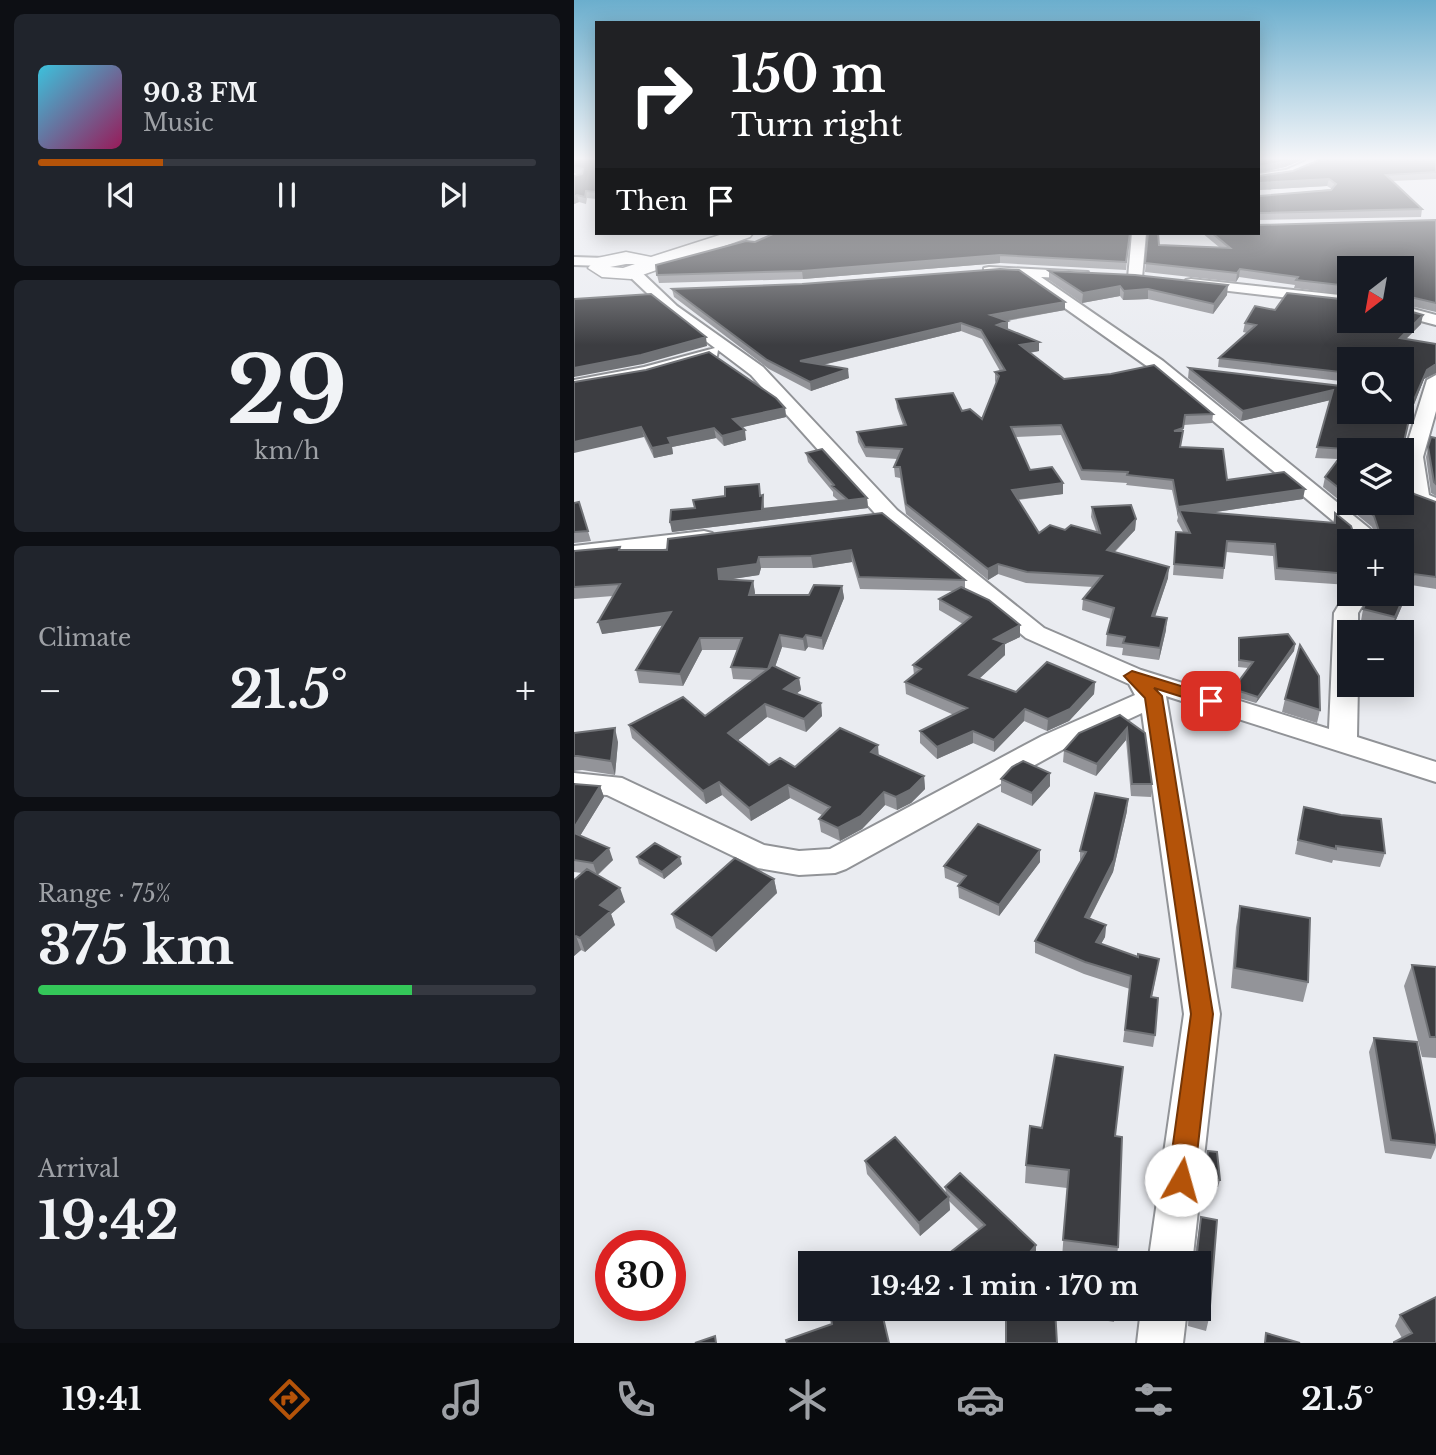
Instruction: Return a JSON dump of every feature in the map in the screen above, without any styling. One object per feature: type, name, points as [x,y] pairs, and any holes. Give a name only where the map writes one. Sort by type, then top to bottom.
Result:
[{"type":"highway","points":[[611,270],[713,235]]},
{"type":"highway","points":[[611,270],[737,235]]},
{"type":"street","points":[[1134,278],[1139,235]]},
{"type":"street","points":[[574,261],[611,270],[654,291],[672,309],[757,371],[889,515],[1035,633],[1143,686],[1436,772]]},
{"type":"street","points":[[974,272],[1093,276]]},
{"type":"street","points":[[1024,272],[1157,365],[1356,529]]},
{"type":"street","points":[[1172,282],[1337,301]]},
{"type":"street","points":[[654,291],[681,290]]},
{"type":"street","points":[[1414,314],[1436,320]]},
{"type":"street","points":[[574,385],[647,372],[726,348]]},
{"type":"street","points":[[1157,365],[1186,370]]},
{"type":"street","points":[[1436,380],[1425,405],[1413,457],[1419,498],[1436,506]]},
{"type":"street","points":[[862,518],[889,515]]},
{"type":"street","points":[[574,553],[725,535]]},
{"type":"street","points":[[1343,743],[1346,613],[1351,606]]},
{"type":"street","points":[[574,783],[612,785],[758,856],[799,863],[835,861],[1052,743],[1143,686]]},
{"type":"street","points":[[1143,686],[1202,1014],[1172,1251]]},
{"type":"street","points":[[1160,1343],[1163,1321]]},
{"type":"building","points":[[1436,220],[1436,303],[1414,298],[1414,256],[1337,256],[1337,285],[1240,269],[1237,273],[1145,263],[1148,235],[1158,235],[1159,245],[1230,248],[1214,235],[1260,235],[1260,225]]},
{"type":"building","points":[[771,235],[1130,235],[1126,262],[1000,255],[802,271],[657,275],[656,265],[746,241],[755,242]]},
{"type":"building","points":[[1000,269],[1019,270],[1065,302],[991,315],[1008,321],[997,325],[1039,342],[1020,345],[1064,379],[1111,374],[1154,365],[1213,414],[1185,415],[1183,428],[1174,431],[1183,431],[1180,447],[1223,449],[1227,480],[1284,472],[1305,489],[1178,507],[1173,480],[1127,475],[1128,472],[1082,470],[1061,425],[1011,427],[1030,470],[1052,467],[1063,483],[1012,490],[1039,533],[1050,525],[1065,530],[1071,525],[1100,533],[1092,507],[1131,505],[1136,519],[1107,550],[1169,567],[1152,616],[1167,618],[1160,648],[1123,643],[1125,637],[1107,634],[1114,608],[1083,599],[1102,576],[1027,572],[998,564],[988,569],[906,504],[900,467],[894,467],[902,449],[865,447],[857,432],[906,425],[896,399],[953,393],[962,411],[970,409],[982,419],[999,376],[995,372],[1005,370],[981,330],[961,323],[800,361],[848,369],[810,382],[767,360],[672,289],[802,284]]},
{"type":"building","points":[[1049,271],[1135,275],[1228,285],[1214,304],[1148,289],[1124,291],[1120,286],[1083,293]]},
{"type":"building","points":[[1287,293],[1337,299],[1337,333],[1405,333],[1400,338],[1436,344],[1436,364],[1427,370],[1414,400],[1414,347],[1337,347],[1337,372],[1219,358],[1256,325],[1245,323],[1255,306],[1275,310]]},
{"type":"building","points":[[651,294],[706,337],[641,355],[574,368],[574,299]]},
{"type":"building","points":[[1414,312],[1423,315],[1414,324]]},
{"type":"building","points":[[709,352],[776,398],[785,408],[733,419],[745,430],[722,436],[714,428],[668,438],[671,444],[652,448],[641,427],[574,442],[574,382],[646,370]]},
{"type":"building","points":[[1189,368],[1337,386],[1337,424],[1408,424],[1405,438],[1337,438],[1337,448],[1317,447],[1333,390],[1243,411]]},
{"type":"building","points":[[1431,437],[1436,438],[1436,484],[1428,447]]},
{"type":"building","points":[[822,449],[867,498],[670,522],[671,510],[695,508],[693,500],[725,496],[725,487],[759,484],[760,496],[763,495],[762,509],[848,500],[832,486],[834,485],[806,453]]},
{"type":"building","points":[[1337,461],[1337,486],[1325,477]]},
{"type":"building","points":[[1414,494],[1436,502],[1436,577],[1414,574],[1414,529],[1378,529],[1374,516],[1414,515]]},
{"type":"building","points":[[579,502],[588,531],[574,532],[574,503]]},
{"type":"building","points":[[1179,510],[1335,523],[1335,513],[1352,529],[1337,529],[1337,573],[1277,568],[1275,544],[1227,541],[1224,568],[1174,564],[1176,532],[1190,533]]},
{"type":"building","points":[[882,513],[965,580],[859,577],[851,550],[811,556],[759,557],[757,564],[718,569],[719,579],[753,581],[749,595],[809,595],[814,585],[842,586],[822,638],[806,635],[803,639],[780,635],[768,669],[731,667],[742,638],[700,638],[680,674],[636,670],[671,612],[598,622],[620,584],[574,587],[574,551],[620,547],[619,550],[667,550],[668,539]]},
{"type":"building","points":[[961,587],[989,600],[1020,625],[994,639],[1005,643],[969,675],[1016,692],[1047,662],[1095,682],[1070,709],[1048,719],[1025,709],[994,740],[973,731],[937,747],[920,731],[967,708],[905,682],[921,669],[913,665],[971,617],[939,599]]},
{"type":"building","points":[[1364,606],[1400,606],[1395,617],[1363,609]]},
{"type":"building","points":[[1288,634],[1295,644],[1258,697],[1233,689],[1253,662],[1239,660],[1239,638]]},
{"type":"building","points":[[1300,645],[1319,676],[1320,710],[1285,699]]},
{"type":"building","points":[[772,665],[799,678],[784,689],[821,703],[804,719],[765,704],[728,733],[769,765],[780,758],[795,767],[840,728],[878,745],[871,752],[924,776],[910,790],[896,797],[884,792],[861,816],[838,828],[819,819],[830,807],[788,785],[749,808],[719,782],[703,791],[629,725],[683,697],[705,716]]},
{"type":"building","points":[[1120,715],[1145,733],[1152,784],[1132,784],[1127,728],[1097,764],[1064,750],[1079,733]]},
{"type":"building","points":[[615,728],[611,761],[574,756],[574,733]]},
{"type":"building","points":[[1023,761],[1050,773],[1032,793],[1001,779],[1012,767]]},
{"type":"building","points":[[574,784],[600,786],[574,828]]},
{"type":"building","points":[[1095,793],[1128,799],[1114,860],[1085,917],[1106,925],[1096,942],[1138,957],[1138,954],[1159,959],[1151,997],[1158,998],[1155,1035],[1125,1030],[1131,976],[1085,962],[1035,941],[1086,852],[1080,851]]},
{"type":"building","points":[[1304,807],[1341,815],[1381,819],[1385,853],[1336,846],[1336,849],[1298,840]]},
{"type":"building","points":[[978,824],[1040,850],[999,905],[958,886],[966,876],[944,866]]},
{"type":"building","points":[[574,833],[609,848],[593,863],[574,860]]},
{"type":"building","points":[[655,843],[680,857],[662,872],[637,857]]},
{"type":"building","points":[[735,858],[774,879],[712,938],[672,914]]},
{"type":"building","points":[[587,869],[620,888],[600,905],[611,911],[580,938],[574,937],[574,880]]},
{"type":"building","points":[[1240,906],[1310,918],[1308,982],[1235,968]]},
{"type":"building","points":[[1412,965],[1436,967],[1436,1037],[1430,1037]]},
{"type":"building","points":[[1374,1038],[1417,1042],[1436,1145],[1391,1140]]},
{"type":"building","points":[[1055,1055],[1123,1067],[1115,1136],[1122,1137],[1118,1247],[1063,1240],[1069,1170],[1026,1165],[1030,1126],[1042,1128]]},
{"type":"building","points":[[895,1137],[949,1197],[919,1223],[865,1161]]},
{"type":"building","points":[[1208,1151],[1217,1152],[1220,1180],[1205,1179]]},
{"type":"building","points":[[960,1173],[1036,1245],[1031,1251],[952,1251],[985,1225],[945,1187]]},
{"type":"building","points":[[1201,1217],[1217,1220],[1211,1294],[1211,1251],[1197,1251]]},
{"type":"building","points":[[1436,1297],[1436,1343],[1394,1343],[1412,1333],[1400,1315]]},
{"type":"building","points":[[831,1321],[884,1321],[889,1343],[787,1343],[786,1340],[832,1324]]},
{"type":"building","points":[[1006,1321],[1056,1321],[1057,1343],[1006,1343]]},
{"type":"building","points":[[1266,1333],[1300,1343],[1265,1343]]},
{"type":"building","points":[[715,1336],[716,1343],[695,1343]]},
{"type":"route","points":[[1181,1180],[1202,1014],[1153,696],[1132,676],[1211,701]]}]
